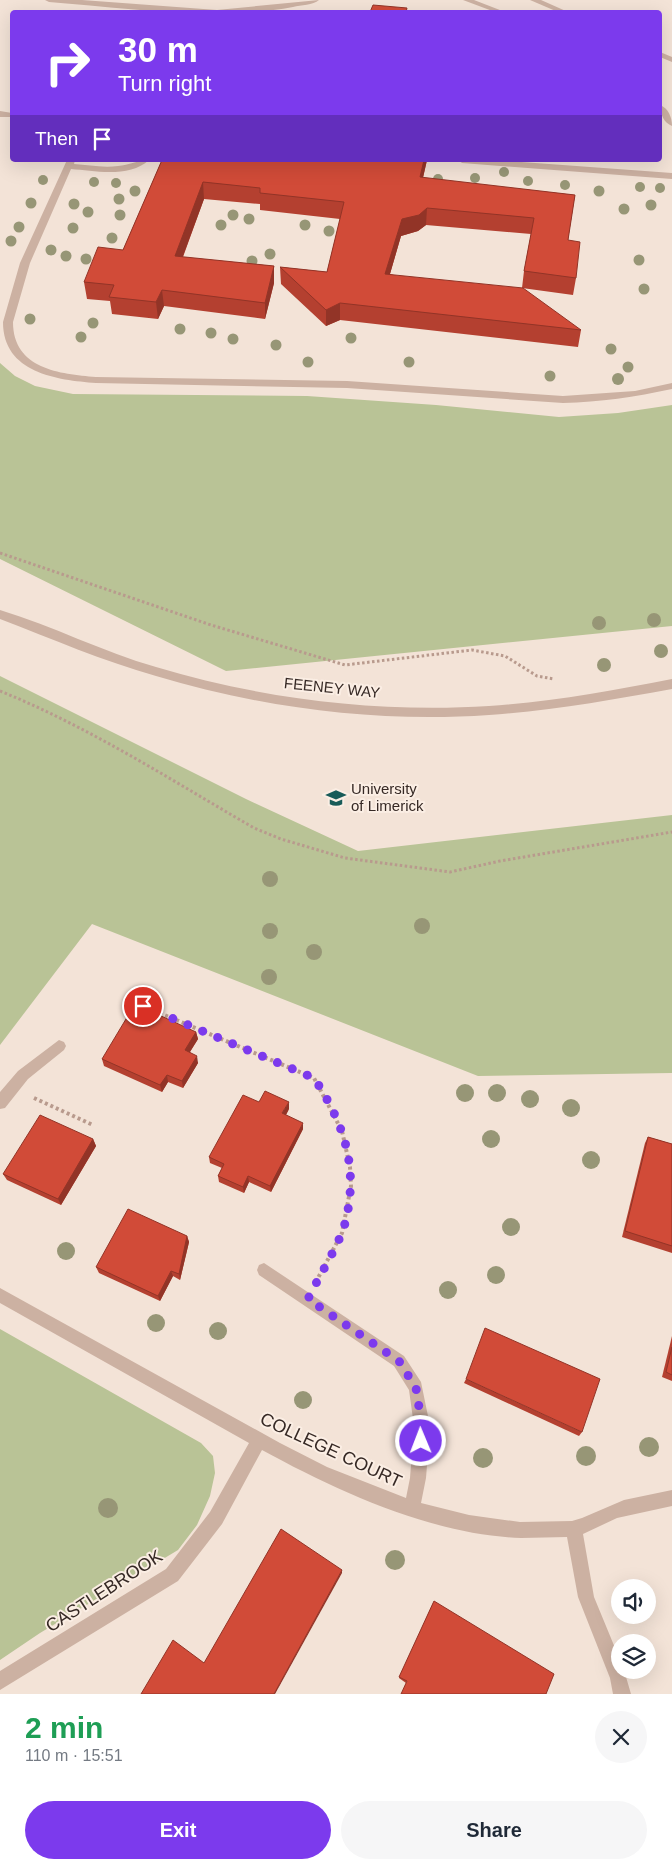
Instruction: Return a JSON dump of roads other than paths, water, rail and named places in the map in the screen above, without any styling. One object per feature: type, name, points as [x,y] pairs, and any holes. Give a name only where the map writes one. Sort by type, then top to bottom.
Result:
[{"type":"street","points":[[49,0],[144,10]]},
{"type":"street","points":[[241,10],[278,7],[315,0]]},
{"type":"street","points":[[468,0],[496,10]]},
{"type":"street","points":[[534,0],[559,10]]},
{"type":"street","points":[[662,112],[672,123]]},
{"type":"street","points":[[142,162],[136,166],[120,169],[70,163],[25,263],[8,322],[10,338],[18,355],[46,373],[61,377],[96,380],[383,386],[572,402],[610,399],[672,386]]},
{"type":"street","points":[[488,162],[672,176]]},
{"type":"street","name":"FEENEY WAY","points":[[0,614],[110,656],[178,678],[247,693],[316,704],[390,710],[462,712],[522,708],[672,684]]},
{"type":"street","points":[[0,1103],[23,1075],[59,1046]]},
{"type":"street","points":[[264,1270],[399,1361],[416,1388],[422,1426],[418,1478],[412,1509]]},
{"type":"street","name":"COLLEGE COURT","points":[[0,1295],[259,1441],[356,1487],[412,1509],[447,1520],[522,1530],[574,1529],[617,1510],[672,1498]]},
{"type":"street","name":"CASTLEBROOK","points":[[0,1681],[172,1575],[216,1518],[259,1441]]},
{"type":"street","points":[[574,1529],[586,1597],[619,1678],[622,1694]]},
{"type":"place","name":"University of Limerick","points":[[336,798]]}]
